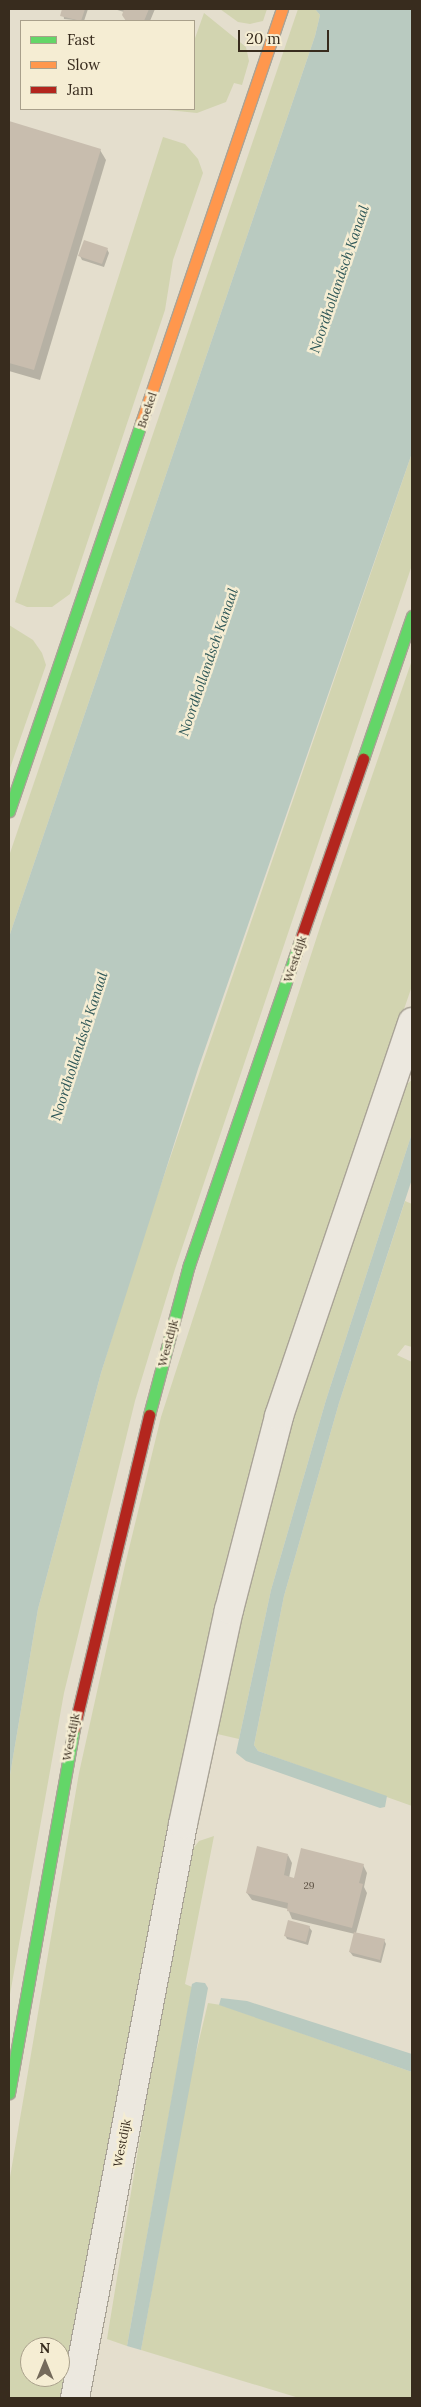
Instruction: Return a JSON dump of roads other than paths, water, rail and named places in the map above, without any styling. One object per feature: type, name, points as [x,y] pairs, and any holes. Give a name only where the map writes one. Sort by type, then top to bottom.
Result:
[{"type":"main road","name":"Boekel","points":[[9,811],[282,9]]},
{"type":"main road","name":"Westdijk","points":[[9,2093],[78,1703],[137,1458],[189,1265],[412,616]]},
{"type":"street","name":"Westdijk","points":[[75,2398],[183,1824],[229,1610],[279,1416],[412,1022]]},
{"type":"water","name":"Noordhollandsch Kanaal","points":[[315,9],[412,9],[412,453],[198,1069],[101,1373],[38,1609],[9,1781],[9,937],[315,36],[320,15]]},
{"type":"water","points":[[412,1133],[412,1179],[339,1403],[284,1596],[254,1745],[258,1751],[387,1796],[385,1807],[380,1808],[246,1761],[236,1753],[271,1590],[326,1400]]},
{"type":"water","points":[[196,1982],[205,1983],[208,1988],[141,2350],[127,2346],[192,1984]]},
{"type":"water","points":[[221,1998],[247,2001],[412,2054],[412,2072],[219,2005]]}]
